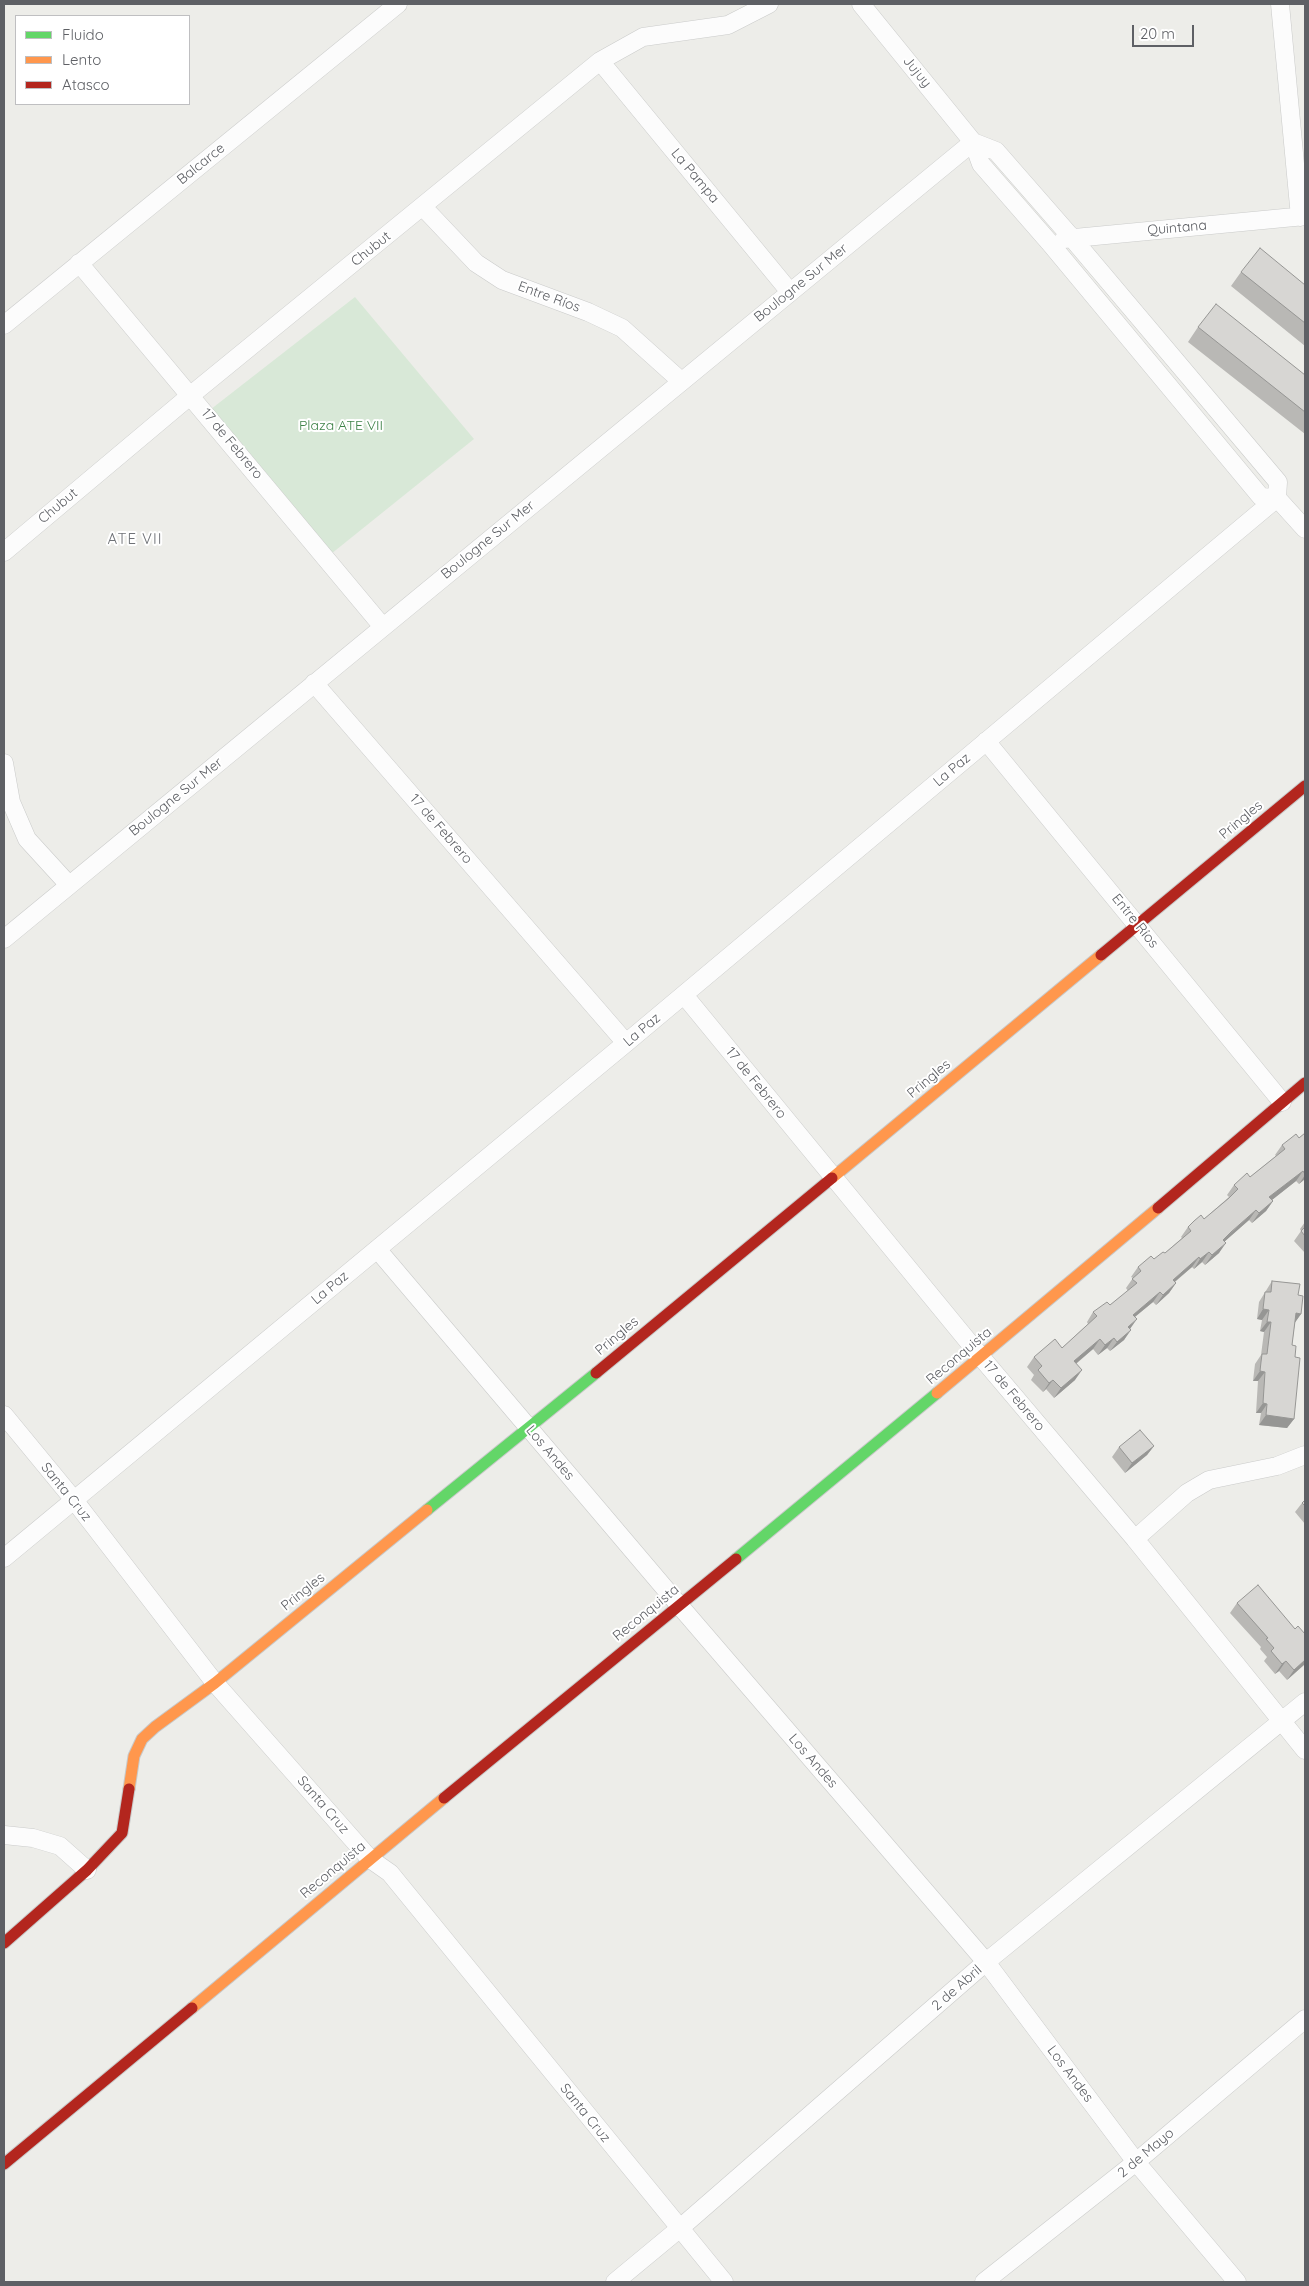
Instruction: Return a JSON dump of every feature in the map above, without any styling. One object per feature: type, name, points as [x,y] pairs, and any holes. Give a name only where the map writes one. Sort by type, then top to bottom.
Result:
[{"type":"street","name":"Balcarce","points":[[4,325],[398,4]]},
{"type":"street","name":"Chubut","points":[[4,552],[191,395],[600,61],[643,37],[728,24],[768,4]]},
{"type":"street","points":[[1280,4],[1303,216]]},
{"type":"street","name":"Jujuy","points":[[866,7],[973,142]]},
{"type":"street","name":"La Pampa","points":[[600,61],[790,292]]},
{"type":"street","points":[[973,142],[996,151],[1072,238],[1278,482],[1277,498]]},
{"type":"street","points":[[973,142],[981,164],[1049,242],[1261,497],[1277,498],[1305,529]]},
{"type":"street","name":"Boulogne Sur Mer","points":[[4,939],[973,142]]},
{"type":"street","name":"Entre Ríos","points":[[423,207],[476,263],[502,280],[588,312],[622,328],[682,381]]},
{"type":"street","name":"Quintana","points":[[1049,242],[1072,238],[1303,216]]},
{"type":"street","name":"17 de Febrero","points":[[79,263],[383,626]]},
{"type":"street","name":"La Paz","points":[[4,1558],[626,1044],[1277,498]]},
{"type":"street","name":"17 de Febrero","points":[[314,683],[626,1044]]},
{"type":"street","name":"Entre Ríos","points":[[986,741],[1139,925],[1282,1102]]},
{"type":"street","points":[[4,764],[11,802],[27,839],[69,885]]},
{"type":"street","name":"Pringles","points":[[4,1943],[87,1870],[122,1834],[134,1756],[142,1738],[215,1683],[529,1428],[1305,786]]},
{"type":"street","name":"17 de Febrero","points":[[684,995],[981,1357],[1135,1539],[1305,1750]]},
{"type":"street","name":"Reconquista","points":[[4,2164],[370,1859],[981,1357],[1305,1084]]},
{"type":"street","name":"Los Andes","points":[[377,1250],[986,1962],[1136,2162],[1237,2282]]},
{"type":"street","name":"Santa Cruz","points":[[4,1415],[74,1500],[215,1683],[370,1859],[390,1872],[724,2282]]},
{"type":"street","points":[[1135,1539],[1187,1493],[1209,1480],[1277,1466],[1305,1454]]},
{"type":"street","name":"2 de Abril","points":[[616,2282],[986,1962],[1305,1702]]},
{"type":"street","points":[[4,1835],[33,1838],[60,1846],[87,1870]]},
{"type":"street","name":"2 de Mayo","points":[[984,2282],[1136,2162],[1305,2019]]},
{"type":"green space","name":"Plaza ATE VII","points":[[355,297],[474,439],[326,558],[206,413]]},
{"type":"building","points":[[1260,248],[1305,285],[1305,323],[1241,272]]},
{"type":"building","points":[[1216,304],[1305,375],[1305,412],[1198,327]]},
{"type":"building","points":[[1305,1133],[1305,1174],[1303,1171],[1269,1197],[1273,1201],[1259,1213],[1256,1210],[1231,1232],[1223,1240],[1226,1243],[1212,1255],[1209,1252],[1200,1259],[1199,1257],[1173,1280],[1176,1283],[1163,1295],[1160,1292],[1133,1315],[1137,1319],[1128,1327],[1131,1330],[1117,1342],[1114,1338],[1105,1345],[1100,1339],[1074,1361],[1082,1370],[1061,1388],[1053,1380],[1049,1383],[1038,1370],[1042,1366],[1034,1357],[1055,1339],[1062,1348],[1097,1316],[1093,1312],[1107,1302],[1110,1305],[1137,1283],[1132,1279],[1141,1271],[1138,1267],[1151,1256],[1154,1259],[1163,1252],[1165,1253],[1191,1231],[1188,1227],[1194,1221],[1201,1215],[1204,1219],[1229,1198],[1238,1189],[1234,1185],[1247,1173],[1250,1177],[1285,1149],[1282,1145],[1296,1134],[1299,1138]]},
{"type":"building","points":[[1305,1227],[1305,1236],[1301,1231]]},
{"type":"building","points":[[1272,1281],[1300,1284],[1298,1295],[1303,1296],[1301,1314],[1296,1313],[1292,1345],[1296,1346],[1295,1357],[1300,1358],[1294,1419],[1266,1415],[1267,1404],[1263,1403],[1265,1372],[1260,1371],[1262,1354],[1267,1354],[1271,1322],[1267,1322],[1269,1310],[1263,1309],[1265,1292],[1271,1292]]},
{"type":"building","points":[[1140,1430],[1154,1446],[1132,1463],[1119,1447]]},
{"type":"building","points":[[1258,1585],[1295,1629],[1298,1626],[1305,1634],[1305,1660],[1294,1670],[1286,1661],[1282,1664],[1271,1651],[1274,1648],[1266,1639],[1268,1638],[1237,1603]]},
{"type":"traffic: fast","points":[[427,1510],[596,1373]]},
{"type":"traffic: fast","points":[[736,1559],[937,1393]]},
{"type":"traffic: slow","points":[[832,1178],[1101,955]]},
{"type":"traffic: slow","points":[[937,1393],[1158,1208]]},
{"type":"traffic: slow","points":[[129,1789],[134,1756],[142,1739],[155,1727],[215,1683],[427,1510]]},
{"type":"traffic: slow","points":[[192,2008],[444,1798]]},
{"type":"traffic: jam","points":[[1101,955],[1305,786]]},
{"type":"traffic: jam","points":[[1158,1208],[1305,1083]]},
{"type":"traffic: jam","points":[[596,1373],[832,1178]]},
{"type":"traffic: jam","points":[[444,1798],[736,1559]]},
{"type":"traffic: jam","points":[[4,1943],[87,1870],[122,1833],[129,1789]]},
{"type":"traffic: jam","points":[[4,2164],[192,2008]]},
{"type":"district","name":"ATE VII","points":[[135,539]]}]
